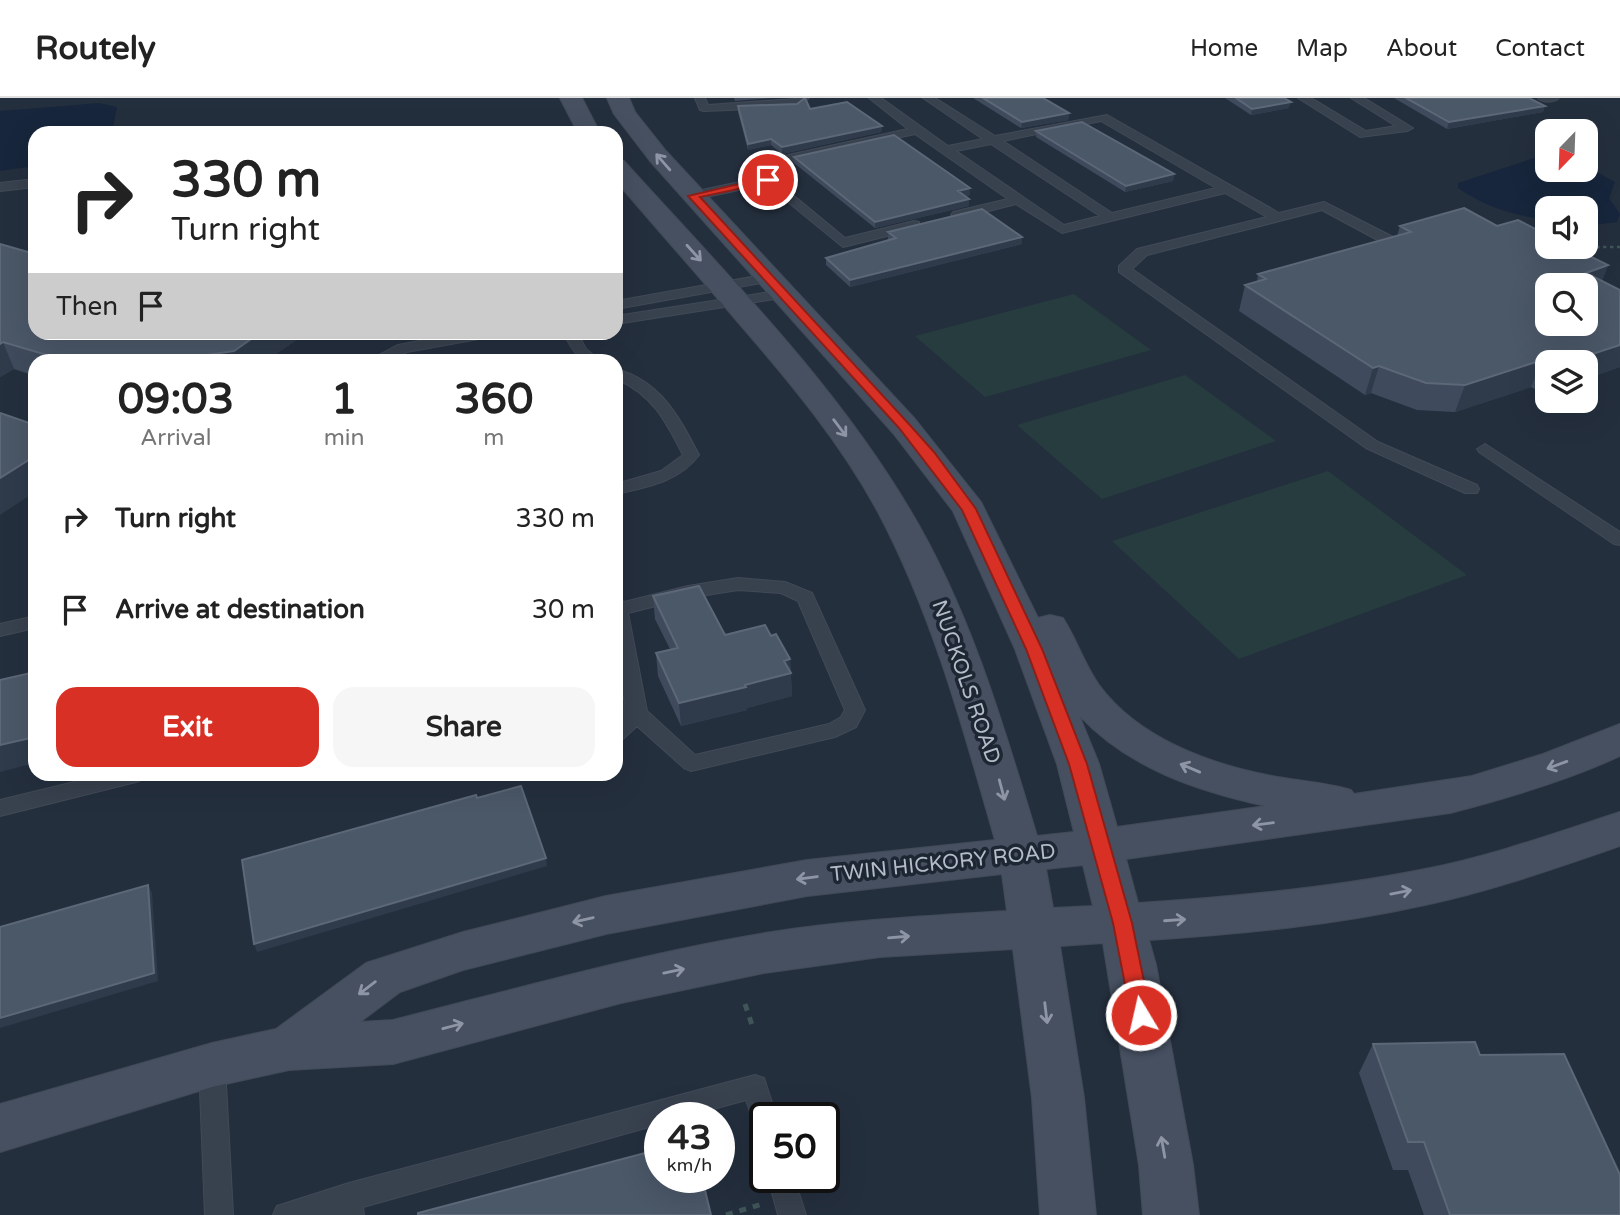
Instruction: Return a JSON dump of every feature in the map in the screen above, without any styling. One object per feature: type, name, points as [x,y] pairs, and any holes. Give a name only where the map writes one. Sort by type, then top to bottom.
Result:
[{"type":"main road","points":[[571,98],[585,126]]},
{"type":"main road","points":[[618,98],[636,130],[693,196],[929,454],[1037,599],[1068,667],[1082,690],[1102,714],[1137,740],[1175,762],[1209,776],[1298,797],[1345,802],[1450,797]]},
{"type":"main road","name":"NUCKOLS ROAD","points":[[623,174],[805,381],[848,438],[910,541],[959,650],[1021,855],[1058,1098],[1068,1215]]},
{"type":"main road","points":[[969,509],[1034,649],[1078,764],[1132,965],[1166,1165],[1171,1215]]},
{"type":"main road","name":"TWIN HICKORY ROAD","points":[[289,1048],[383,977],[536,931],[740,888],[1099,846],[1450,797],[1513,780],[1620,739]]},
{"type":"main road","name":"TWIN HICKORY ROAD","points":[[0,1128],[212,1065],[289,1048],[393,1042],[607,986],[764,953],[880,938],[1243,914],[1375,897],[1427,887],[1529,860],[1620,829]]},
{"type":"lane","points":[[702,103],[797,104],[804,98]]},
{"type":"lane","points":[[874,98],[1062,229],[1227,190]]},
{"type":"lane","points":[[928,98],[1110,217]]},
{"type":"lane","points":[[1303,98],[1364,135],[1407,128],[1356,98]]},
{"type":"lane","points":[[1543,98],[1554,98]]},
{"type":"lane","points":[[946,150],[1103,117],[1278,218]]},
{"type":"lane","points":[[917,130],[751,167],[843,243],[1018,200]]},
{"type":"lane","points":[[693,196],[768,180]]},
{"type":"lane","points":[[0,187],[28,184]]},
{"type":"lane","points":[[1392,243],[1324,206],[1142,252],[1124,269],[1372,445],[1471,489]]},
{"type":"lane","points":[[623,318],[776,286]]},
{"type":"lane","points":[[623,304],[730,294],[776,286]]},
{"type":"lane","points":[[390,354],[403,348],[449,340]]},
{"type":"lane","points":[[623,376],[636,380],[663,401],[691,455],[683,466],[658,480],[623,488]]},
{"type":"lane","points":[[1485,449],[1620,540]]},
{"type":"lane","points":[[623,605],[739,582],[790,588],[806,597],[855,710],[849,722],[835,730],[691,764],[637,715],[623,712]]},
{"type":"lane","points":[[0,630],[28,624]]},
{"type":"lane","points":[[623,639],[637,715]]},
{"type":"lane","points":[[623,728],[637,715]]},
{"type":"lane","points":[[0,808],[108,781]]},
{"type":"lane","points":[[212,1065],[219,1215]]},
{"type":"lane","points":[[287,1215],[350,1206],[755,1086],[760,1102]]},
{"type":"lane","points":[[785,1193],[792,1215]]},
{"type":"path","points":[[1598,248],[1620,247]]},
{"type":"path","points":[[745,1004],[753,1027]]},
{"type":"green space","points":[[1074,294],[1151,350],[985,397],[915,336]]},
{"type":"green space","points":[[1185,375],[1276,441],[1102,499],[1017,425]]},
{"type":"green space","points":[[1328,471],[1467,575],[1239,659],[1112,541]]},
{"type":"water","points":[[99,103],[117,107],[113,126],[28,126],[28,167],[0,171],[0,111]]},
{"type":"water","points":[[1535,158],[1535,182],[1598,182],[1598,173],[1615,182],[1609,198],[1620,214],[1617,222],[1598,224],[1598,196],[1535,196],[1535,218],[1523,216],[1490,206],[1458,188],[1458,183]]},
{"type":"building","points":[[805,98],[810,109],[847,102],[882,126],[782,147],[771,139],[748,144],[738,106],[797,104]]},
{"type":"building","points":[[983,98],[1043,98],[1069,113],[1022,122]]},
{"type":"building","points":[[1236,98],[1284,98],[1291,102],[1252,109]]},
{"type":"building","points":[[1406,98],[1529,98],[1545,106],[1449,122]]},
{"type":"building","points":[[1082,122],[1174,174],[1126,186],[1036,131]]},
{"type":"building","points":[[894,135],[970,188],[958,191],[969,199],[875,222],[794,157]]},
{"type":"building","points":[[1464,208],[1497,226],[1518,220],[1535,229],[1535,259],[1596,259],[1608,265],[1586,273],[1535,273],[1535,336],[1598,336],[1598,279],[1620,290],[1620,345],[1598,352],[1598,350],[1535,350],[1535,362],[1465,385],[1426,383],[1379,366],[1373,368],[1245,285],[1266,279],[1258,274],[1411,232],[1400,226]]},
{"type":"building","points":[[982,209],[1022,237],[850,280],[826,258],[896,238],[888,232]]},
{"type":"building","points":[[0,244],[28,252],[28,340],[250,340],[234,351],[214,354],[44,354],[3,342],[0,344]]},
{"type":"building","points":[[0,413],[28,423],[28,460],[0,478]]},
{"type":"building","points":[[699,586],[725,635],[765,625],[771,636],[776,634],[790,659],[784,661],[791,673],[679,703],[656,653],[678,648],[653,596]]},
{"type":"building","points":[[28,674],[28,739],[0,745],[0,680]]},
{"type":"building","points":[[521,786],[546,858],[254,944],[242,860],[476,795],[477,798]]},
{"type":"building","points":[[148,885],[154,973],[0,1018],[0,927]]},
{"type":"building","points":[[1475,1042],[1480,1055],[1564,1054],[1620,1175],[1620,1215],[1450,1215],[1424,1142],[1408,1142],[1373,1044]]},
{"type":"building","points":[[644,1153],[644,1193],[706,1193],[711,1215],[418,1215]]},
{"type":"route","points":[[768,180],[693,196],[929,454],[969,509],[1034,649],[1078,764],[1122,923],[1141,1015]]}]
